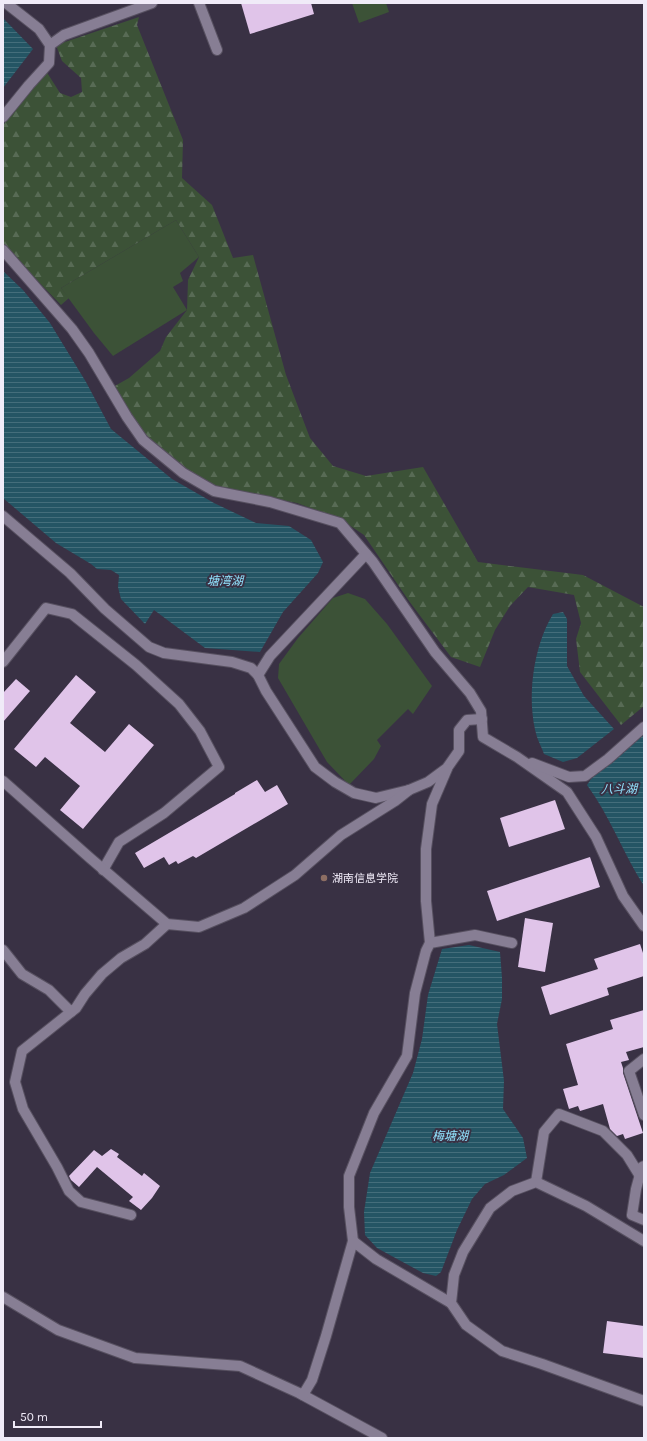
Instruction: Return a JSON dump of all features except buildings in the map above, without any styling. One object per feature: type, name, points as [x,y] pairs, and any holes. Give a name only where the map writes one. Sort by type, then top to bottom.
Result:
[{"type":"street","points":[[3,117],[49,63],[50,44],[39,29],[6,3]]},
{"type":"street","points":[[50,44],[64,35],[152,3]]},
{"type":"street","points":[[199,3],[217,50]]},
{"type":"street","points":[[3,250],[76,335],[89,353],[127,417],[143,440],[183,473],[214,491],[270,502],[340,523],[366,554],[397,596],[435,652],[470,693],[481,711],[483,737],[517,757],[567,792],[596,837],[623,896],[644,926]]},
{"type":"street","points":[[3,516],[70,573],[105,609],[149,647],[164,653],[232,662],[251,668],[258,675],[273,702],[315,767],[335,782],[354,793],[376,798],[409,790],[428,782],[447,768]]},
{"type":"street","points":[[258,675],[270,656],[366,554]]},
{"type":"street","points":[[3,662],[46,608],[72,614],[136,665],[179,704],[200,731],[219,768],[164,813],[119,842],[103,870]]},
{"type":"street","points":[[303,1395],[312,1380],[353,1241],[349,1207],[349,1176],[374,1114],[407,1056],[414,993],[426,951],[430,943],[426,901],[426,849],[432,804],[447,768],[459,750],[459,730],[467,720],[482,719]]},
{"type":"street","points":[[517,757],[569,777],[585,776],[608,759],[644,727]]},
{"type":"street","points":[[3,781],[103,870],[167,924],[199,927],[244,908],[295,875],[341,835],[395,801],[409,790]]},
{"type":"street","points":[[131,1215],[81,1202],[69,1191],[57,1167],[23,1109],[15,1082],[22,1051],[76,1008],[85,994],[102,974],[121,958],[145,944],[167,924]]},
{"type":"street","points":[[430,943],[475,935],[512,943]]},
{"type":"street","points":[[3,950],[22,974],[49,990],[71,1012]]},
{"type":"street","points":[[644,1059],[629,1071],[644,1115]]},
{"type":"street","points":[[536,1182],[544,1132],[559,1114],[603,1131],[627,1155],[640,1176]]},
{"type":"street","points":[[644,1166],[642,1167],[636,1189],[632,1215],[644,1220]]},
{"type":"street","points":[[451,1303],[454,1275],[463,1252],[490,1208],[512,1191],[536,1182],[586,1206],[644,1241]]},
{"type":"street","points":[[353,1241],[376,1259],[451,1303],[466,1326],[502,1351],[644,1401]]},
{"type":"street","points":[[3,1297],[58,1330],[135,1358],[240,1366],[303,1395],[382,1438]]},
{"type":"green space","points":[[352,3],[386,3],[389,12],[359,23]]},
{"type":"green space","points":[[139,17],[137,25],[183,140],[182,178],[212,205],[233,258],[253,255],[286,375],[310,438],[333,466],[366,476],[423,467],[478,562],[583,575],[644,607],[644,706],[621,725],[580,672],[576,639],[581,623],[574,595],[528,587],[510,606],[495,630],[480,667],[451,657],[409,601],[364,535],[340,519],[297,503],[211,486],[176,462],[140,432],[113,387],[129,378],[160,351],[166,337],[187,310],[188,280],[199,257],[176,220],[61,288],[69,298],[61,305],[3,245],[3,126],[13,109],[46,71],[60,93],[71,97],[82,92],[81,78],[62,61],[56,45]]},
{"type":"green space","points":[[176,220],[199,257],[180,273],[183,281],[173,287],[187,310],[113,356],[61,288]]},
{"type":"green space","points":[[348,593],[365,599],[387,624],[432,686],[413,714],[408,709],[377,740],[381,746],[374,759],[349,785],[327,762],[278,678],[279,664],[298,638],[333,598]]},
{"type":"water","points":[[3,18],[33,49],[3,88]]},
{"type":"water","name":"塘湾湖","points":[[3,271],[23,290],[50,323],[86,382],[111,429],[172,479],[214,503],[256,523],[289,526],[311,540],[323,562],[318,573],[283,612],[260,652],[205,648],[154,610],[145,624],[121,599],[118,587],[119,575],[111,570],[97,569],[56,543],[3,498]]},
{"type":"water","points":[[563,612],[567,619],[567,666],[584,696],[614,729],[577,758],[563,762],[544,754],[537,737],[534,722],[532,690],[536,657],[546,627],[553,614]]},
{"type":"water","name":"八斗湖","points":[[644,732],[644,886],[629,861],[603,809],[587,785],[591,779]]},
{"type":"water","name":"梅塘湖","points":[[469,945],[500,952],[502,999],[497,1024],[504,1081],[503,1109],[523,1138],[527,1158],[504,1175],[485,1184],[472,1199],[457,1230],[441,1272],[436,1276],[423,1273],[377,1248],[365,1235],[364,1212],[370,1173],[413,1073],[422,1039],[428,995],[442,949]]},
{"type":"place","name":"湖南信息学院","points":[[324,878]]}]
